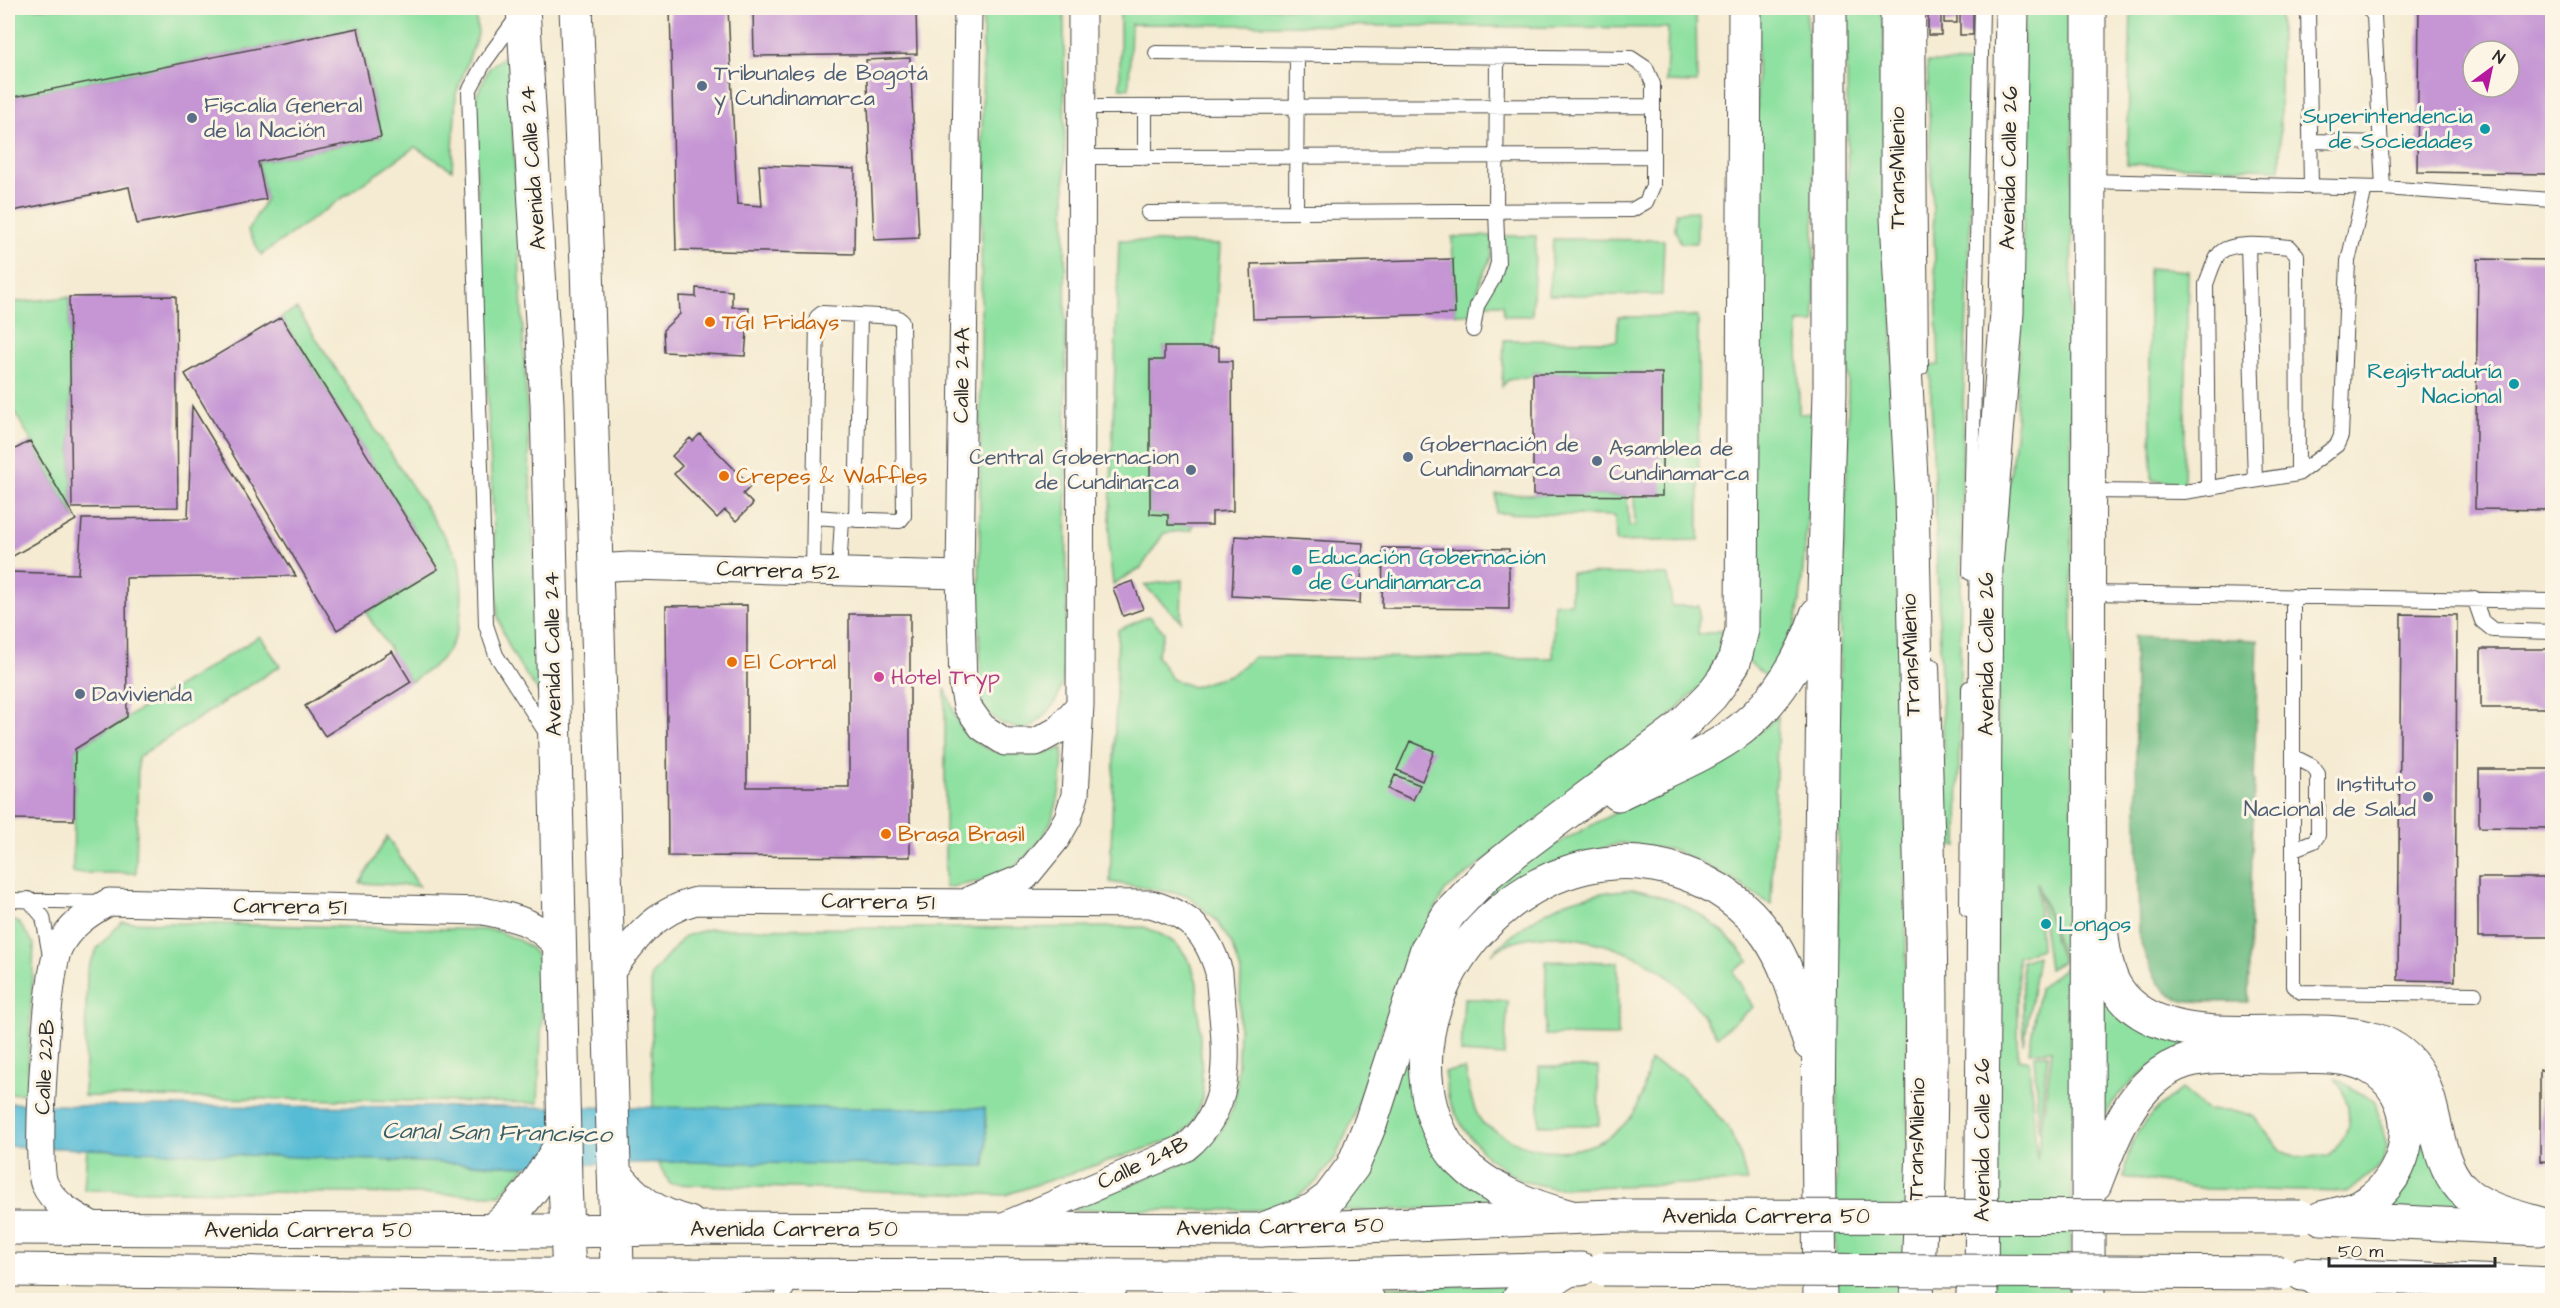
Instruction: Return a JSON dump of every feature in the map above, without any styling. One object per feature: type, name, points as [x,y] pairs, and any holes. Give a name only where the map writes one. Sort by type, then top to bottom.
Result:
[{"type":"main road","name":"Avenida Calle 24","points":[[523,8],[547,403],[561,950],[564,1140],[550,1184]]},
{"type":"main road","name":"Avenida Calle 24","points":[[576,8],[596,568],[617,1288]]},
{"type":"main road","points":[[1261,1230],[1313,1210],[1329,1198],[1353,1166],[1371,1122],[1427,949],[1461,899],[1486,875],[1677,730],[1711,696],[1734,662],[1742,630],[1745,8]]},
{"type":"main road","points":[[1820,1300],[1819,1074],[1824,593],[1830,392],[1830,8]]},
{"type":"main road","points":[[1896,8],[1897,218],[1912,496],[1922,942],[1925,1295]]},
{"type":"main road","name":"Avenida Calle 26","points":[[1982,1300],[1986,566],[2007,313],[2012,8]]},
{"type":"main road","points":[[2088,1300],[2089,8]]},
{"type":"main road","points":[[1547,830],[1721,742],[1742,728],[1775,693],[1799,658],[1824,593]]},
{"type":"main road","points":[[2089,850],[2108,969],[2115,987],[2137,1010],[2156,1022],[2185,1030],[2344,1034],[2388,1045],[2402,1054],[2421,1076],[2427,1091],[2443,1157],[2462,1189],[2493,1209],[2553,1228]]},
{"type":"main road","points":[[1571,1217],[1519,1201],[1468,1168],[1446,1143],[1429,1103],[1424,1063],[1429,1021],[1441,986],[1474,936],[1517,897],[1552,879],[1586,866],[1623,861],[1663,865],[1710,884],[1742,906],[1769,937],[1780,956],[1790,978],[1819,1074]]},
{"type":"main road","points":[[2088,1200],[2126,1111],[2143,1091],[2168,1070],[2188,1061],[2216,1056],[2341,1058],[2367,1066],[2387,1080],[2397,1092],[2405,1111],[2408,1132],[2402,1156],[2384,1190],[2357,1209],[2311,1218]]},
{"type":"main road","points":[[614,1172],[634,1196],[655,1212],[708,1228]]},
{"type":"main road","points":[[491,1231],[550,1184],[567,1231],[569,1288]]},
{"type":"main road","name":"Avenida Carrera 50","points":[[8,1228],[491,1231],[708,1228],[1261,1230],[1612,1216],[2311,1218],[2553,1228]]},
{"type":"main road","points":[[1518,1300],[1570,1269]]},
{"type":"main road","name":"Avenida Carrera 50","points":[[8,1270],[458,1275],[569,1288],[617,1288],[738,1276],[788,1288],[1113,1288],[1294,1276],[1570,1269],[2295,1274],[2553,1284]]},
{"type":"main road","points":[[2295,1274],[2359,1300]]},
{"type":"main road","points":[[458,1275],[479,1283],[510,1300]]},
{"type":"main road","points":[[692,1300],[738,1276]]},
{"type":"main road","points":[[1294,1276],[1338,1288],[1368,1300]]},
{"type":"street","name":"Calle 24A","points":[[968,8],[960,575],[963,685],[967,706],[982,728],[1005,742],[1036,742],[1058,730],[1080,705]]},
{"type":"street","points":[[963,903],[1024,876],[1056,839],[1068,818],[1075,795],[1080,705],[1082,8]]},
{"type":"street","name":"Carrera 52","points":[[596,568],[629,566],[960,575]]},
{"type":"street","name":"Carrera 51","points":[[608,976],[638,934],[663,913],[696,901],[1151,904],[1178,912]]},
{"type":"street","name":"Carrera 51","points":[[109,902],[483,911],[518,919],[542,929],[561,950]]},
{"type":"street","name":"Calle 22B","points":[[99,1229],[69,1212],[52,1197],[44,1181],[42,1088],[51,967],[59,946],[72,929],[88,914],[109,902]]},
{"type":"street","name":"Calle 24B","points":[[993,1230],[1185,1148],[1202,1134],[1214,1116],[1222,1098],[1225,1079],[1220,972],[1214,955],[1198,928],[1178,912]]},
{"type":"lane","points":[[523,8],[484,63],[469,91],[486,625],[496,656],[555,747]]},
{"type":"lane","name":"TransMilenio","points":[[1918,8],[1921,384]]},
{"type":"lane","points":[[1970,588],[1982,8]]},
{"type":"lane","points":[[2308,8],[2311,186]]},
{"type":"lane","points":[[2368,8],[2374,15],[2383,188]]},
{"type":"lane","points":[[1148,213],[1632,210],[1640,207],[1651,195],[1653,106],[1651,75],[1639,62],[1631,58],[1156,53]]},
{"type":"lane","points":[[1296,212],[1297,55]]},
{"type":"lane","points":[[1473,330],[1477,306],[1497,271],[1497,57]]},
{"type":"lane","points":[[1082,107],[1653,106]]},
{"type":"lane","points":[[1145,108],[1146,158]]},
{"type":"lane","points":[[2312,141],[2379,143]]},
{"type":"lane","points":[[1082,157],[1652,156]]},
{"type":"lane","points":[[2088,181],[2383,188],[2553,200]]},
{"type":"lane","points":[[2088,491],[2184,492],[2298,474],[2337,445],[2341,436],[2348,261],[2365,188]]},
{"type":"lane","points":[[2208,488],[2206,284],[2222,250],[2248,245],[2290,247],[2297,255],[2298,474]]},
{"type":"lane","points":[[2248,245],[2255,481]]},
{"type":"lane","points":[[814,517],[900,521],[904,516],[902,321],[897,317],[822,313],[818,317],[814,517],[826,572]]},
{"type":"lane","points":[[826,572],[849,519],[860,315]]},
{"type":"lane","points":[[1926,480],[1927,504]]},
{"type":"lane","points":[[2088,593],[2553,601]]},
{"type":"lane","points":[[2293,596],[2292,986],[2301,993],[2475,994]]},
{"type":"lane","points":[[2474,598],[2482,621],[2493,630],[2553,632]]},
{"type":"lane","name":"TransMilenio","points":[[1932,657],[1937,821],[1941,1135],[1936,1230]]},
{"type":"lane","points":[[1968,921],[1969,671]]},
{"type":"lane","points":[[2294,757],[2312,766],[2319,774],[2318,835],[2314,841],[2294,849]]},
{"type":"lane","points":[[28,899],[43,916],[51,967]]},
{"type":"lane","name":"Carrera 51","points":[[8,900],[109,902]]},
{"type":"lane","points":[[1967,1233],[1970,1177],[1968,1016]]},
{"type":"lane","points":[[1925,1295],[1935,1253]]},
{"type":"lane","points":[[1963,1300],[1966,1256]]},
{"type":"green space","points":[[8,8],[475,8],[478,34],[456,94],[452,170],[415,147],[261,255],[248,230],[266,199],[258,162],[381,137],[358,28],[8,98]]},
{"type":"green space","points":[[983,8],[1064,8],[1067,636],[1063,679],[1056,701],[1039,721],[1025,731],[1002,724],[982,708],[979,629]]},
{"type":"green space","points":[[1120,8],[1696,8],[1697,83],[1666,82],[1668,28],[1131,24],[1129,88],[1120,88]]},
{"type":"green space","points":[[1758,8],[1806,8],[1813,107],[1815,323],[1798,323],[1799,414],[1817,413],[1800,601],[1790,650],[1770,680],[1747,661]]},
{"type":"green space","points":[[1847,8],[1883,8],[1904,673],[1909,1300],[1835,1300],[1840,621],[1848,442]]},
{"type":"green space","points":[[2023,8],[2075,8],[2071,297],[2074,1134],[2069,1300],[1994,1300],[1998,570],[2016,428],[2025,159]],"holes":[[[2037,882],[2066,966],[2039,989],[2029,1052],[2052,1050],[2037,1160],[2029,1061],[2018,1059],[2018,957],[2041,949]]]},
{"type":"green space","points":[[2131,8],[2280,8],[2280,169],[2127,164]]},
{"type":"green space","points":[[509,53],[541,695],[515,658],[498,617],[476,159],[476,97],[489,68]]},
{"type":"green space","points":[[1927,62],[1972,63],[1970,238],[1963,402],[1958,846],[1947,846],[1930,366],[1939,365]]},
{"type":"green space","points":[[1697,211],[1697,243],[1681,243],[1675,230],[1676,212]]},
{"type":"green space","points":[[1492,236],[1492,255],[1481,279],[1471,314],[1455,314],[1452,237]]},
{"type":"green space","points":[[1501,236],[1536,236],[1532,316],[1504,316],[1503,304],[1485,304]]},
{"type":"green space","points":[[1553,239],[1664,240],[1662,295],[1549,295]]},
{"type":"green space","points":[[1119,240],[1220,245],[1214,348],[1164,347],[1164,360],[1150,360],[1150,514],[1168,515],[1168,525],[1193,525],[1192,530],[1164,533],[1141,568],[1113,584],[1109,550]]},
{"type":"green space","points":[[2148,268],[2188,271],[2184,484],[2152,480]]},
{"type":"green space","points":[[69,297],[72,508],[76,520],[8,400],[8,303]]},
{"type":"green space","points":[[297,309],[458,557],[462,597],[459,624],[455,636],[441,659],[411,682],[366,613],[438,569],[281,317]]},
{"type":"green space","points":[[1698,316],[1699,540],[1616,542],[1615,516],[1496,513],[1496,494],[1627,496],[1629,526],[1635,526],[1634,496],[1661,373],[1534,373],[1533,376],[1508,380],[1502,386],[1504,340],[1617,341],[1618,317]]},
{"type":"green space","points":[[1571,573],[1668,575],[1672,606],[1699,606],[1698,635],[1723,630],[1715,672],[1651,735],[1445,891],[1401,973],[1353,1119],[1335,1158],[1317,1181],[1296,1198],[1265,1210],[1069,1210],[1201,1155],[1225,1124],[1233,1107],[1237,1085],[1241,971],[1232,944],[1216,920],[1187,895],[1110,882],[1118,630],[1149,616],[1164,632],[1157,656],[1172,679],[1193,687],[1232,674],[1254,657],[1553,658],[1554,603],[1571,603]]},
{"type":"green space","points":[[1182,580],[1181,621],[1144,585]]},
{"type":"green space","points":[[260,636],[280,666],[138,757],[136,873],[73,873],[75,749]]},
{"type":"green space","points":[[2134,636],[2258,640],[2248,1002],[2204,1002],[2176,998],[2157,980],[2139,938]]},
{"type":"green space","points":[[945,688],[959,725],[966,735],[987,749],[1026,755],[1063,748],[1056,807],[1045,833],[1036,845],[1007,872],[985,880],[945,888]]},
{"type":"green space","points":[[1778,716],[1771,905],[1730,878],[1674,850],[1620,843],[1553,864],[1419,1014],[1411,1071],[1413,1099],[1501,1207],[1333,1211],[1459,918],[1513,867],[1744,744]]},
{"type":"green space","points":[[387,837],[419,886],[360,883]]},
{"type":"green space","points":[[1633,889],[1668,899],[1698,913],[1725,934],[1749,961],[1733,971],[1753,1007],[1717,1036],[1692,1000],[1677,984],[1660,970],[1628,953],[1590,941],[1550,936],[1532,937],[1512,942],[1491,954],[1525,926],[1555,907],[1589,895]]},
{"type":"green space","points":[[2039,890],[2062,962],[2049,969]]},
{"type":"green space","points":[[8,918],[19,923],[34,944],[27,1093],[8,1094]]},
{"type":"green space","points":[[122,922],[494,930],[511,937],[531,948],[544,971],[538,1103],[84,1096],[87,970],[98,947]]},
{"type":"green space","points":[[1144,927],[1165,936],[1179,947],[1189,962],[1197,983],[1203,1095],[1193,1123],[1178,1138],[1005,1195],[670,1184],[658,1163],[653,1108],[651,975],[685,936],[709,929]]},
{"type":"green space","points":[[2038,957],[2024,1045],[2022,961]]},
{"type":"green space","points":[[1546,961],[1618,962],[1618,1036],[1545,1035]]},
{"type":"green space","points":[[2102,991],[2195,1042],[2152,1066],[2130,1083],[2120,1093],[2101,1122]]},
{"type":"green space","points":[[1464,998],[1508,1001],[1504,1056],[1461,1053]]},
{"type":"green space","points":[[2048,1054],[2039,1132],[2034,1055]]},
{"type":"green space","points":[[1650,1061],[1680,1074],[1728,1127],[1740,1155],[1747,1182],[1553,1188],[1522,1181],[1487,1157],[1464,1129],[1449,1101],[1444,1072],[1465,1069],[1475,1110],[1487,1126],[1513,1141],[1531,1147],[1567,1150],[1602,1141],[1617,1131],[1631,1117],[1641,1098]]},
{"type":"green space","points":[[1539,1067],[1598,1067],[1599,1125],[1539,1125]]},
{"type":"green space","points":[[2335,1078],[2375,1102],[2387,1146],[2384,1162],[2348,1192],[2207,1189],[2124,1177],[2126,1161],[2135,1136],[2149,1117],[2181,1089],[2206,1110],[2241,1112],[2254,1117],[2283,1152],[2298,1157],[2327,1156],[2343,1139],[2349,1120],[2346,1099]]},
{"type":"green space","points":[[2419,1120],[2470,1215],[2368,1213]]},
{"type":"green space","points":[[87,1148],[526,1166],[500,1195],[84,1190]]},
{"type":"green space","points":[[1519,1284],[1501,1300],[1394,1300],[1382,1287]]},
{"type":"green space","points":[[2326,1298],[2332,1300],[2133,1299]]},
{"type":"water","name":"Canal San Francisco","points":[[8,1103],[85,1106],[985,1108],[987,1141],[985,1166],[676,1162],[526,1166],[8,1146]]},
{"type":"building","name":"Tribunales de Bogotá y Cundinamarca","points":[[670,8],[728,8],[737,204],[762,206],[759,165],[855,169],[854,254],[676,250]]},
{"type":"building","name":"Tribunales de Bogotá y Cundinamarca","points":[[753,8],[916,8],[917,54],[754,56]]},
{"type":"building","points":[[1928,8],[1941,8],[1941,35],[1928,35]]},
{"type":"building","points":[[1944,8],[1957,8],[1957,23],[1944,23]]},
{"type":"building","points":[[1960,8],[1973,8],[1973,35],[1960,35]]},
{"type":"building","name":"Superintendencia de Sociedades","points":[[2419,8],[2552,8],[2552,174],[2417,172]]},
{"type":"building","name":"Fiscalía General de la Nación","points":[[358,28],[381,137],[258,162],[266,199],[137,224],[129,187],[8,212],[8,98]]},
{"type":"building","name":"Tribunales de Bogotá y Cundinamarca","points":[[910,58],[919,238],[874,240],[866,60]]},
{"type":"building","points":[[1453,259],[1455,314],[1253,319],[1251,264]]},
{"type":"building","name":"Registraduría Nacional","points":[[2478,259],[2552,260],[2552,510],[2475,509]]},
{"type":"building","name":"TGI Fridays","points":[[696,288],[732,291],[732,307],[749,307],[745,356],[664,352],[663,330],[680,314],[679,296],[696,297]]},
{"type":"building","points":[[176,296],[178,507],[72,508],[69,297]]},
{"type":"building","points":[[281,317],[438,569],[337,630],[185,374]]},
{"type":"building","name":"Central Gobernacion de Cundinarca","points":[[1164,347],[1219,347],[1219,361],[1232,361],[1233,511],[1212,512],[1212,525],[1168,525],[1168,515],[1150,514],[1150,360],[1164,360]]},
{"type":"building","name":"Asamblea de Cundinamarca","points":[[1533,373],[1662,373],[1662,496],[1533,495]]},
{"type":"building","points":[[192,406],[296,576],[126,578],[127,717],[75,749],[74,820],[8,819],[8,572],[78,574],[82,519],[188,518]]},
{"type":"building","points":[[700,434],[751,486],[743,494],[753,504],[736,521],[725,510],[717,518],[674,474],[682,466],[672,456],[690,438],[693,441]]},
{"type":"building","points":[[30,441],[76,520],[8,559],[8,453]]},
{"type":"building","name":"Educación Gobernación de Cundinamarca","points":[[1235,536],[1363,543],[1360,603],[1232,596]]},
{"type":"building","points":[[1383,548],[1509,549],[1509,609],[1382,608]]},
{"type":"building","points":[[1133,581],[1143,609],[1123,616],[1113,588]]},
{"type":"building","name":"Hotel Tryp","points":[[747,605],[747,787],[849,787],[849,614],[910,614],[910,857],[668,856],[666,606]]},
{"type":"building","name":"Instituto Nacional de Salud","points":[[2401,614],[2457,615],[2455,981],[2398,980]]},
{"type":"building","points":[[2481,649],[2552,649],[2552,708],[2481,708]]},
{"type":"building","points":[[392,651],[411,682],[325,736],[305,706]]},
{"type":"building","points":[[1410,741],[1434,751],[1422,781],[1397,770]]},
{"type":"building","points":[[2479,769],[2552,769],[2552,828],[2479,827]]},
{"type":"building","points":[[1395,775],[1420,785],[1413,800],[1389,789]]},
{"type":"building","points":[[2478,878],[2552,878],[2552,937],[2478,937]]},
{"type":"building","points":[[2540,1070],[2552,1070],[2552,1162],[2540,1161]]},
{"type":"place","name":"Tribunales de Bogotá y Cundinamarca","points":[[702,86]]},
{"type":"place","name":"Fiscalía General de la Nación","points":[[192,118]]},
{"type":"place","name":"Superintendencia de Sociedades","points":[[2485,129]]},
{"type":"place","name":"TGI Fridays","points":[[710,322]]},
{"type":"place","name":"Registraduría Nacional","points":[[2514,384]]},
{"type":"place","name":"Gobernación de Cundinamarca","points":[[1408,457]]},
{"type":"place","name":"Asamblea de Cundinamarca","points":[[1597,461]]},
{"type":"place","name":"Central Gobernacion de Cundinarca","points":[[1191,470]]},
{"type":"place","name":"Crepes & Waffles","points":[[724,476]]},
{"type":"place","name":"Educación Gobernación de Cundinamarca","points":[[1297,570]]},
{"type":"place","name":"El Corral","points":[[732,662]]},
{"type":"place","name":"Hotel Tryp","points":[[879,677]]},
{"type":"place","name":"Davivienda","points":[[80,694]]},
{"type":"place","name":"Instituto Nacional de Salud","points":[[2428,797]]},
{"type":"place","name":"Brasa Brasil","points":[[886,834]]},
{"type":"place","name":"Longos","points":[[2046,924]]}]
